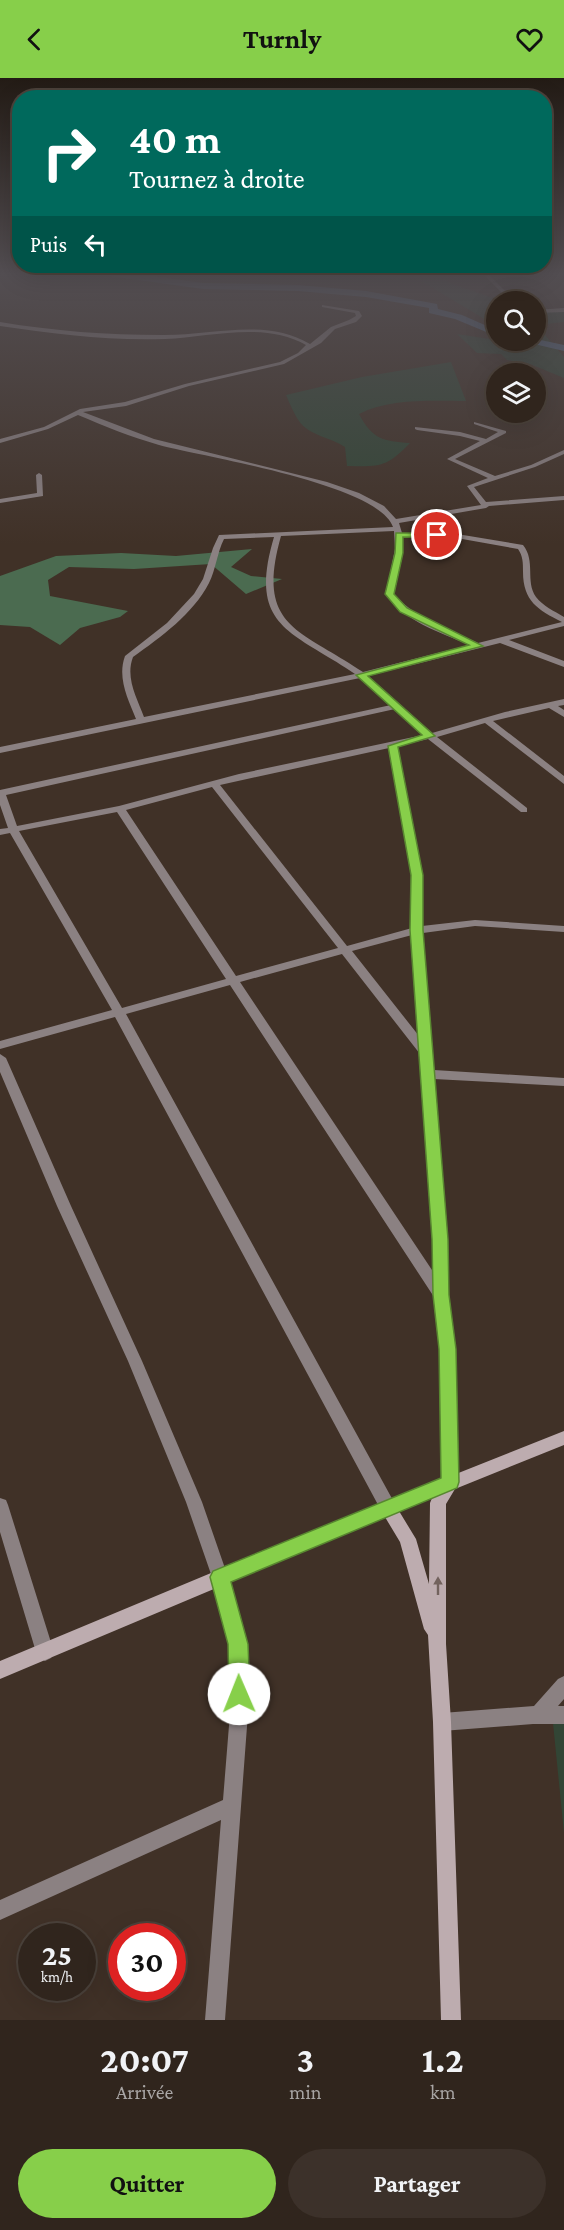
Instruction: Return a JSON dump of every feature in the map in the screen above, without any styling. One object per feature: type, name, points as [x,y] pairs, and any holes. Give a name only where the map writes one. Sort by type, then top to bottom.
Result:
[{"type":"street","points":[[0,441],[46,428],[77,412],[135,401],[187,385],[279,363]]},
{"type":"street","points":[[77,412],[127,433],[165,445],[316,479],[379,508],[397,528],[399,553],[390,594],[392,599],[404,610],[478,646]]},
{"type":"street","points":[[476,423],[504,432],[450,459],[494,478]]},
{"type":"street","points":[[417,428],[460,434],[487,441]]},
{"type":"street","points":[[487,504],[470,486],[533,466],[564,452]]},
{"type":"street","points":[[0,501],[41,495],[39,475]]},
{"type":"street","points":[[141,720],[125,674],[125,663],[129,656],[169,627],[189,604],[205,583],[222,537],[397,528],[487,504],[564,498]]},
{"type":"street","points":[[397,528],[520,547],[526,556],[528,590],[532,597],[564,622]]},
{"type":"street","points":[[279,535],[271,558],[271,600],[275,611],[292,630],[361,675],[430,736],[524,810]]},
{"type":"street","points":[[0,750],[361,675],[564,622]]},
{"type":"street","points":[[501,640],[564,664]]},
{"type":"street","points":[[7,831],[120,809],[239,777],[393,746],[486,720],[564,702]]},
{"type":"street","points":[[550,704],[564,714]]},
{"type":"street","points":[[396,706],[1,793],[7,831],[118,1013],[388,1509],[408,1539],[437,1644]]},
{"type":"street","points":[[486,720],[564,781]]},
{"type":"street","points":[[393,746],[417,875],[417,930],[440,1239],[441,1295],[447,1349],[450,1482],[438,1503],[437,1644],[442,1722],[452,2020]]},
{"type":"street","points":[[215,784],[426,1054]]},
{"type":"street","points":[[120,809],[441,1295]]},
{"type":"street","points":[[0,1045],[236,982],[417,930],[475,923],[564,929]]},
{"type":"street","points":[[0,1058],[135,1361],[194,1502],[220,1577],[238,1644],[239,1713],[215,2020]]},
{"type":"street","points":[[428,1074],[564,1082]]},
{"type":"street","points":[[0,1670],[450,1482],[564,1438]]},
{"type":"street","points":[[0,1505],[45,1652]]},
{"type":"street","points":[[539,1714],[564,1685]]},
{"type":"street","points":[[442,1722],[564,1714]]},
{"type":"street","points":[[0,1910],[233,1805]]},
{"type":"green space","points":[[451,363],[466,401],[398,403],[384,405],[359,414],[369,429],[380,438],[410,443],[395,457],[382,464],[347,466],[345,447],[303,426],[286,395],[362,377]]},
{"type":"green space","points":[[522,363],[564,363],[564,378],[546,371],[546,363]]},
{"type":"green space","points":[[252,549],[231,567],[251,576],[282,579],[246,594],[211,564],[134,569],[69,567],[48,580],[50,596],[128,611],[120,617],[80,628],[60,645],[30,627],[0,625],[0,576],[56,556],[121,553],[176,556]]},
{"type":"green space","points":[[553,1723],[564,1724],[564,1833]]},
{"type":"route","points":[[239,1694],[238,1644],[220,1577],[450,1482],[447,1349],[441,1295],[440,1239],[417,930],[417,875],[408,816],[393,746],[430,736],[361,675],[478,646],[404,610],[398,606],[390,594],[399,553],[399,534],[437,535]]}]
